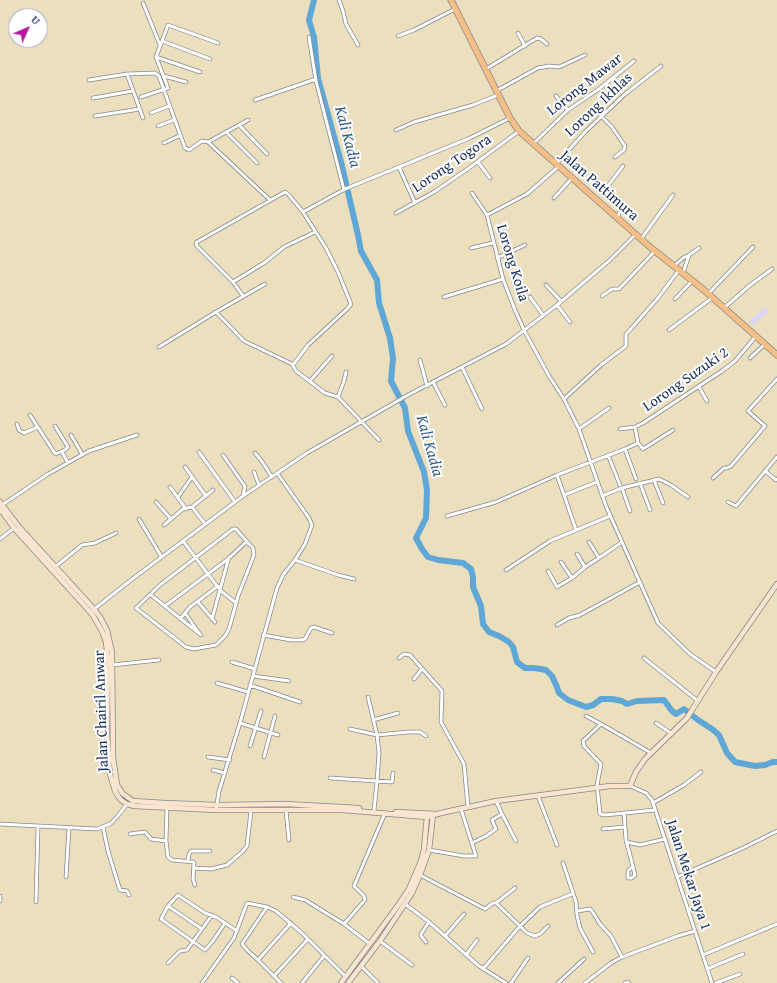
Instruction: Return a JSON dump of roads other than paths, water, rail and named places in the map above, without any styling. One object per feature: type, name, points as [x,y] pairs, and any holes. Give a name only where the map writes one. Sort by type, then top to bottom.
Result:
[{"type":"highway","name":"Jalan Pattimura","points":[[451,0],[510,118],[518,131],[641,239],[710,296],[777,355]]},
{"type":"main road","name":"Jalan Chairil Anwar","points":[[1,505],[14,528],[102,620],[109,636],[112,652],[110,733],[115,776],[117,784],[123,794],[133,801],[251,811],[343,810],[432,815],[496,801],[623,785],[630,786]]},
{"type":"main road","name":"Jalan Chairil Anwar","points":[[1,505],[55,566],[92,611],[102,631],[108,650],[110,774],[118,796],[127,804],[134,806],[167,805]]},
{"type":"main road","points":[[630,786],[636,772],[651,753],[683,723],[690,714],[716,672],[777,584]]},
{"type":"main road","name":"Jalan Chairil Anwar","points":[[217,808],[286,804],[345,807],[374,810],[385,813]]},
{"type":"main road","points":[[348,983],[380,941],[405,904],[420,875],[429,850],[432,815]]},
{"type":"main road","points":[[341,983],[409,889],[424,849],[432,815]]},
{"type":"street","points":[[339,0],[346,24],[358,45]]},
{"type":"street","points":[[142,3],[160,45]]},
{"type":"street","points":[[398,36],[410,32],[455,8]]},
{"type":"street","points":[[141,97],[168,88],[156,57],[168,25],[218,43]]},
{"type":"street","points":[[518,33],[525,46]]},
{"type":"street","points":[[309,37],[316,81],[344,190]]},
{"type":"street","points":[[486,70],[538,38],[547,44]]},
{"type":"street","points":[[162,41],[210,59]]},
{"type":"street","points":[[396,130],[414,122],[473,105],[498,93],[538,68],[549,66],[559,67],[585,55]]},
{"type":"street","points":[[156,57],[200,72]]},
{"type":"street","name":"Lorong Mawar","points":[[533,144],[568,110],[599,89],[634,61]]},
{"type":"street","name":"Lorong Ikhlas","points":[[557,165],[601,116],[633,87],[660,66]]},
{"type":"street","points":[[89,80],[127,74],[155,73],[159,76],[179,136],[187,151],[202,141],[208,142],[270,200]]},
{"type":"street","points":[[127,74],[143,118]]},
{"type":"street","points":[[164,76],[186,82]]},
{"type":"street","points":[[255,100],[313,80],[316,81]]},
{"type":"street","points":[[93,98],[133,91]]},
{"type":"street","points":[[556,96],[568,110]]},
{"type":"street","points":[[151,113],[169,106]]},
{"type":"street","points":[[95,116],[140,109]]},
{"type":"street","points":[[601,116],[612,127],[625,146],[624,150],[615,157]]},
{"type":"street","points":[[302,212],[344,190],[474,136],[510,118]]},
{"type":"street","points":[[158,126],[174,120]]},
{"type":"street","points":[[208,142],[248,120]]},
{"type":"street","points":[[239,125],[267,154]]},
{"type":"street","name":"Lorong Togora","points":[[396,213],[434,192],[478,162],[518,131]]},
{"type":"street","points":[[226,132],[257,163]]},
{"type":"street","points":[[164,143],[179,136]]},
{"type":"street","points":[[478,162],[490,178]]},
{"type":"street","name":"Lorong Koila","points":[[557,165],[530,192],[487,215],[503,279],[514,310],[524,330],[548,376],[564,399],[579,429],[610,516],[661,627],[690,654],[716,672]]},
{"type":"street","points":[[617,218],[621,206],[616,201],[607,197],[604,194],[604,191],[623,166]]},
{"type":"street","points":[[399,167],[415,203]]},
{"type":"street","points":[[554,198],[572,178]]},
{"type":"street","points":[[243,296],[233,282],[196,243],[279,194],[286,192],[302,212],[326,248],[351,304],[308,345],[293,365]]},
{"type":"street","points":[[472,193],[487,215]]},
{"type":"street","points":[[641,239],[673,195]]},
{"type":"street","points":[[233,282],[264,263],[284,248],[315,232]]},
{"type":"street","points":[[92,611],[182,541],[277,473],[316,448],[408,395],[497,349],[557,305],[610,260],[636,234]]},
{"type":"street","points":[[471,248],[493,243]]},
{"type":"street","points":[[497,258],[525,245]]},
{"type":"street","points":[[669,330],[710,296],[753,247]]},
{"type":"street","points":[[679,270],[683,258],[699,248]]},
{"type":"street","points":[[602,296],[612,289],[619,289],[655,251]]},
{"type":"street","points":[[564,399],[601,365],[626,346],[626,336],[629,331],[658,298],[689,255]]},
{"type":"street","points":[[724,308],[749,286],[772,269]]},
{"type":"street","points":[[444,296],[503,279]]},
{"type":"street","points":[[675,299],[692,281]]},
{"type":"street","points":[[160,347],[216,312],[265,284]]},
{"type":"street","points":[[546,285],[561,301]]},
{"type":"street","points":[[530,297],[543,315]]},
{"type":"street","points":[[557,305],[570,322]]},
{"type":"street","points":[[216,312],[246,342],[284,359],[293,365],[296,371],[328,395],[338,397],[379,440]]},
{"type":"street","name":"Lorong Suzuki 2","points":[[620,429],[635,427],[670,406],[733,364],[756,336]]},
{"type":"street","points":[[750,358],[764,344]]},
{"type":"street","points":[[310,381],[332,356]]},
{"type":"street","points":[[420,360],[427,386]]},
{"type":"street","points":[[462,367],[482,409]]},
{"type":"street","points":[[338,397],[346,372]]},
{"type":"street","points":[[713,478],[724,468],[731,466],[765,426],[748,411],[777,378]]},
{"type":"street","points":[[433,382],[445,405]]},
{"type":"street","points":[[699,387],[707,400]]},
{"type":"street","points":[[579,429],[609,408]]},
{"type":"street","points":[[30,414],[54,453],[58,454],[67,449],[68,446],[56,426]]},
{"type":"street","points":[[17,424],[19,430],[24,433],[38,427]]},
{"type":"street","points":[[635,427],[638,443],[641,448],[644,448],[673,430]]},
{"type":"street","points":[[71,435],[82,454]]},
{"type":"street","points":[[1,505],[82,454],[95,448],[137,435]]},
{"type":"street","points":[[447,516],[496,502],[556,475],[638,443]]},
{"type":"street","points":[[625,449],[636,480]]},
{"type":"street","points":[[62,452],[68,463]]},
{"type":"street","points":[[199,452],[235,502]]},
{"type":"street","points":[[255,453],[272,477]]},
{"type":"street","points":[[223,455],[245,487],[243,496]]},
{"type":"street","points":[[608,455],[630,511]]},
{"type":"street","points":[[728,502],[736,506],[777,456]]},
{"type":"street","points":[[185,467],[206,496]]},
{"type":"street","points":[[765,471],[776,480],[777,479]]},
{"type":"street","points":[[254,472],[259,485]]},
{"type":"street","points":[[217,808],[219,790],[230,760],[277,588],[283,575],[305,544],[312,526],[309,518],[277,473]]},
{"type":"street","points":[[556,475],[576,530]]},
{"type":"street","points":[[178,497],[192,477]]},
{"type":"street","points":[[602,496],[621,486],[662,479],[688,497]]},
{"type":"street","points":[[654,480],[663,502]]},
{"type":"street","points":[[564,495],[597,482]]},
{"type":"street","points":[[640,483],[650,510]]},
{"type":"street","points":[[170,487],[186,509]]},
{"type":"street","points":[[164,525],[184,509],[192,507],[213,490]]},
{"type":"street","points":[[156,502],[171,519]]},
{"type":"street","points":[[192,507],[205,524]]},
{"type":"street","points":[[506,570],[550,541],[610,516]]},
{"type":"street","points":[[139,519],[162,556]]},
{"type":"street","points":[[0,539],[14,528]]},
{"type":"street","points":[[234,529],[253,548],[254,555],[236,603],[229,629],[225,636],[214,646],[194,649],[186,647],[136,608],[160,584],[196,558],[234,529]]},
{"type":"street","points":[[55,566],[82,545],[98,542],[116,533]]},
{"type":"street","points":[[182,541],[220,590],[236,603]]},
{"type":"street","points":[[590,542],[599,558]]},
{"type":"street","points":[[548,571],[557,587],[622,542]]},
{"type":"street","points":[[165,606],[245,543],[248,543]]},
{"type":"street","points":[[577,554],[585,567]]},
{"type":"street","points":[[212,619],[229,557]]},
{"type":"street","points":[[295,560],[354,579]]},
{"type":"street","points":[[562,562],[572,578]]},
{"type":"street","points":[[557,625],[569,618],[580,615],[640,582]]},
{"type":"street","points":[[180,619],[185,613],[218,586]]},
{"type":"street","points":[[151,594],[201,635],[185,613]]},
{"type":"street","points":[[198,602],[215,622]]},
{"type":"street","points":[[263,635],[291,640],[302,640],[311,628],[314,627],[332,633]]},
{"type":"street","points":[[399,658],[404,654],[410,655],[442,691],[442,722],[464,764],[468,807]]},
{"type":"street","points":[[644,658],[698,701]]},
{"type":"street","points":[[112,664],[159,660]]},
{"type":"street","points":[[232,662],[255,669]]},
{"type":"street","points":[[414,679],[422,668]]},
{"type":"street","points":[[253,676],[289,681]]},
{"type":"street","points":[[217,683],[248,692]]},
{"type":"street","points":[[250,685],[300,702]]},
{"type":"street","points":[[368,697],[377,735],[379,761],[374,810]]},
{"type":"street","points":[[250,746],[261,711]]},
{"type":"street","points":[[373,720],[398,713]]},
{"type":"street","points":[[264,757],[275,716]]},
{"type":"street","points":[[586,716],[651,753]]},
{"type":"street","points":[[240,723],[278,735]]},
{"type":"street","points":[[656,723],[672,734]]},
{"type":"street","points":[[601,724],[583,741],[582,744],[601,764],[597,788],[600,814],[605,815],[655,810]]},
{"type":"street","points":[[350,729],[377,735],[413,732],[421,733],[426,736]]},
{"type":"street","points":[[208,757],[230,760]]},
{"type":"street","points":[[213,770],[225,773]]},
{"type":"street","points":[[653,803],[684,785],[701,772]]},
{"type":"street","points":[[330,778],[392,782],[393,773]]},
{"type":"street","name":"Jalan Mekar Jaya 1","points":[[630,786],[646,794],[652,800],[712,983]]},
{"type":"street","points":[[538,796],[557,845]]},
{"type":"street","points":[[496,801],[516,841]]},
{"type":"street","points":[[0,824],[96,829],[110,824],[118,817],[127,804]]},
{"type":"street","points":[[167,805],[167,854],[169,859],[172,860],[194,862],[193,879],[195,885]]},
{"type":"street","points":[[429,850],[464,856],[476,856],[461,809]]},
{"type":"street","points":[[286,810],[289,840]]},
{"type":"street","points":[[194,868],[211,869],[227,865],[242,852],[248,842],[251,811]]},
{"type":"street","points":[[344,924],[365,900],[364,896],[354,886],[385,813]]},
{"type":"street","points":[[624,813],[627,842],[633,866]]},
{"type":"street","points":[[472,843],[495,830],[496,828],[492,820],[502,814]]},
{"type":"street","points":[[36,902],[38,826]]},
{"type":"street","points":[[103,827],[108,851],[120,890],[128,891],[129,896]]},
{"type":"street","points":[[603,829],[625,827]]},
{"type":"street","points":[[66,877],[70,828]]},
{"type":"street","points":[[677,876],[720,859],[777,831]]},
{"type":"street","points":[[130,834],[145,832],[151,839],[166,841]]},
{"type":"street","points":[[627,842],[640,845],[665,839]]},
{"type":"street","points":[[188,861],[191,851],[210,851]]},
{"type":"street","points":[[563,863],[577,911],[580,928],[593,952]]},
{"type":"street","points":[[420,875],[485,908],[493,902],[496,903],[515,888]]},
{"type":"street","points":[[484,969],[520,926],[540,907],[572,894]]},
{"type":"street","points":[[226,924],[206,950],[204,950],[161,920],[168,906],[178,895],[205,913],[212,915],[237,931]]},
{"type":"street","points":[[0,896],[0,901]]},
{"type":"street","points":[[294,897],[305,900],[344,924],[370,944]]},
{"type":"street","points":[[202,983],[217,963],[237,931],[247,903],[276,910],[345,976]]},
{"type":"street","points":[[496,903],[527,932],[535,936],[540,934],[548,926]]},
{"type":"street","points":[[405,904],[429,922],[466,955],[506,983]]},
{"type":"street","points":[[168,906],[202,929]]},
{"type":"street","points":[[267,907],[242,944],[281,983]]},
{"type":"street","points":[[577,911],[590,909],[600,924],[611,936],[622,957]]},
{"type":"street","points":[[445,936],[464,914]]},
{"type":"street","points":[[168,963],[178,952],[187,950],[212,915]]},
{"type":"street","points":[[426,942],[421,934],[429,922]]},
{"type":"street","points":[[258,960],[291,923]]},
{"type":"street","points":[[703,955],[777,924]]},
{"type":"street","points":[[585,983],[611,963],[622,957],[695,931]]},
{"type":"street","points":[[274,976],[308,939]]},
{"type":"street","points":[[466,955],[477,940]]},
{"type":"street","points":[[380,941],[412,964]]},
{"type":"street","points":[[707,969],[743,954]]},
{"type":"street","points":[[302,983],[324,956]]},
{"type":"street","points":[[511,983],[528,958]]},
{"type":"street","points":[[558,983],[584,959]]},
{"type":"street","points":[[361,965],[378,983]]},
{"type":"street","points":[[716,983],[740,974]]},
{"type":"street","points":[[232,978],[238,983]]},
{"type":"street","points":[[625,983],[629,983]]},
{"type":"waterway","name":"Kali Kadia","points":[[314,0],[309,20],[314,37],[318,78],[341,162],[361,251],[377,280],[379,303],[390,338],[393,358],[391,381],[405,408],[408,431],[424,472],[427,490],[426,518],[416,538],[422,549],[428,557],[438,560],[463,563],[471,569],[473,587],[481,606],[483,624],[489,632],[509,642],[513,647],[517,662],[525,668],[546,670],[552,676],[559,693],[568,700],[586,707],[593,705],[601,699],[612,699],[622,701],[627,704],[637,701],[664,700],[676,714],[684,709],[719,735],[727,753],[735,762],[755,766],[777,762]]}]
